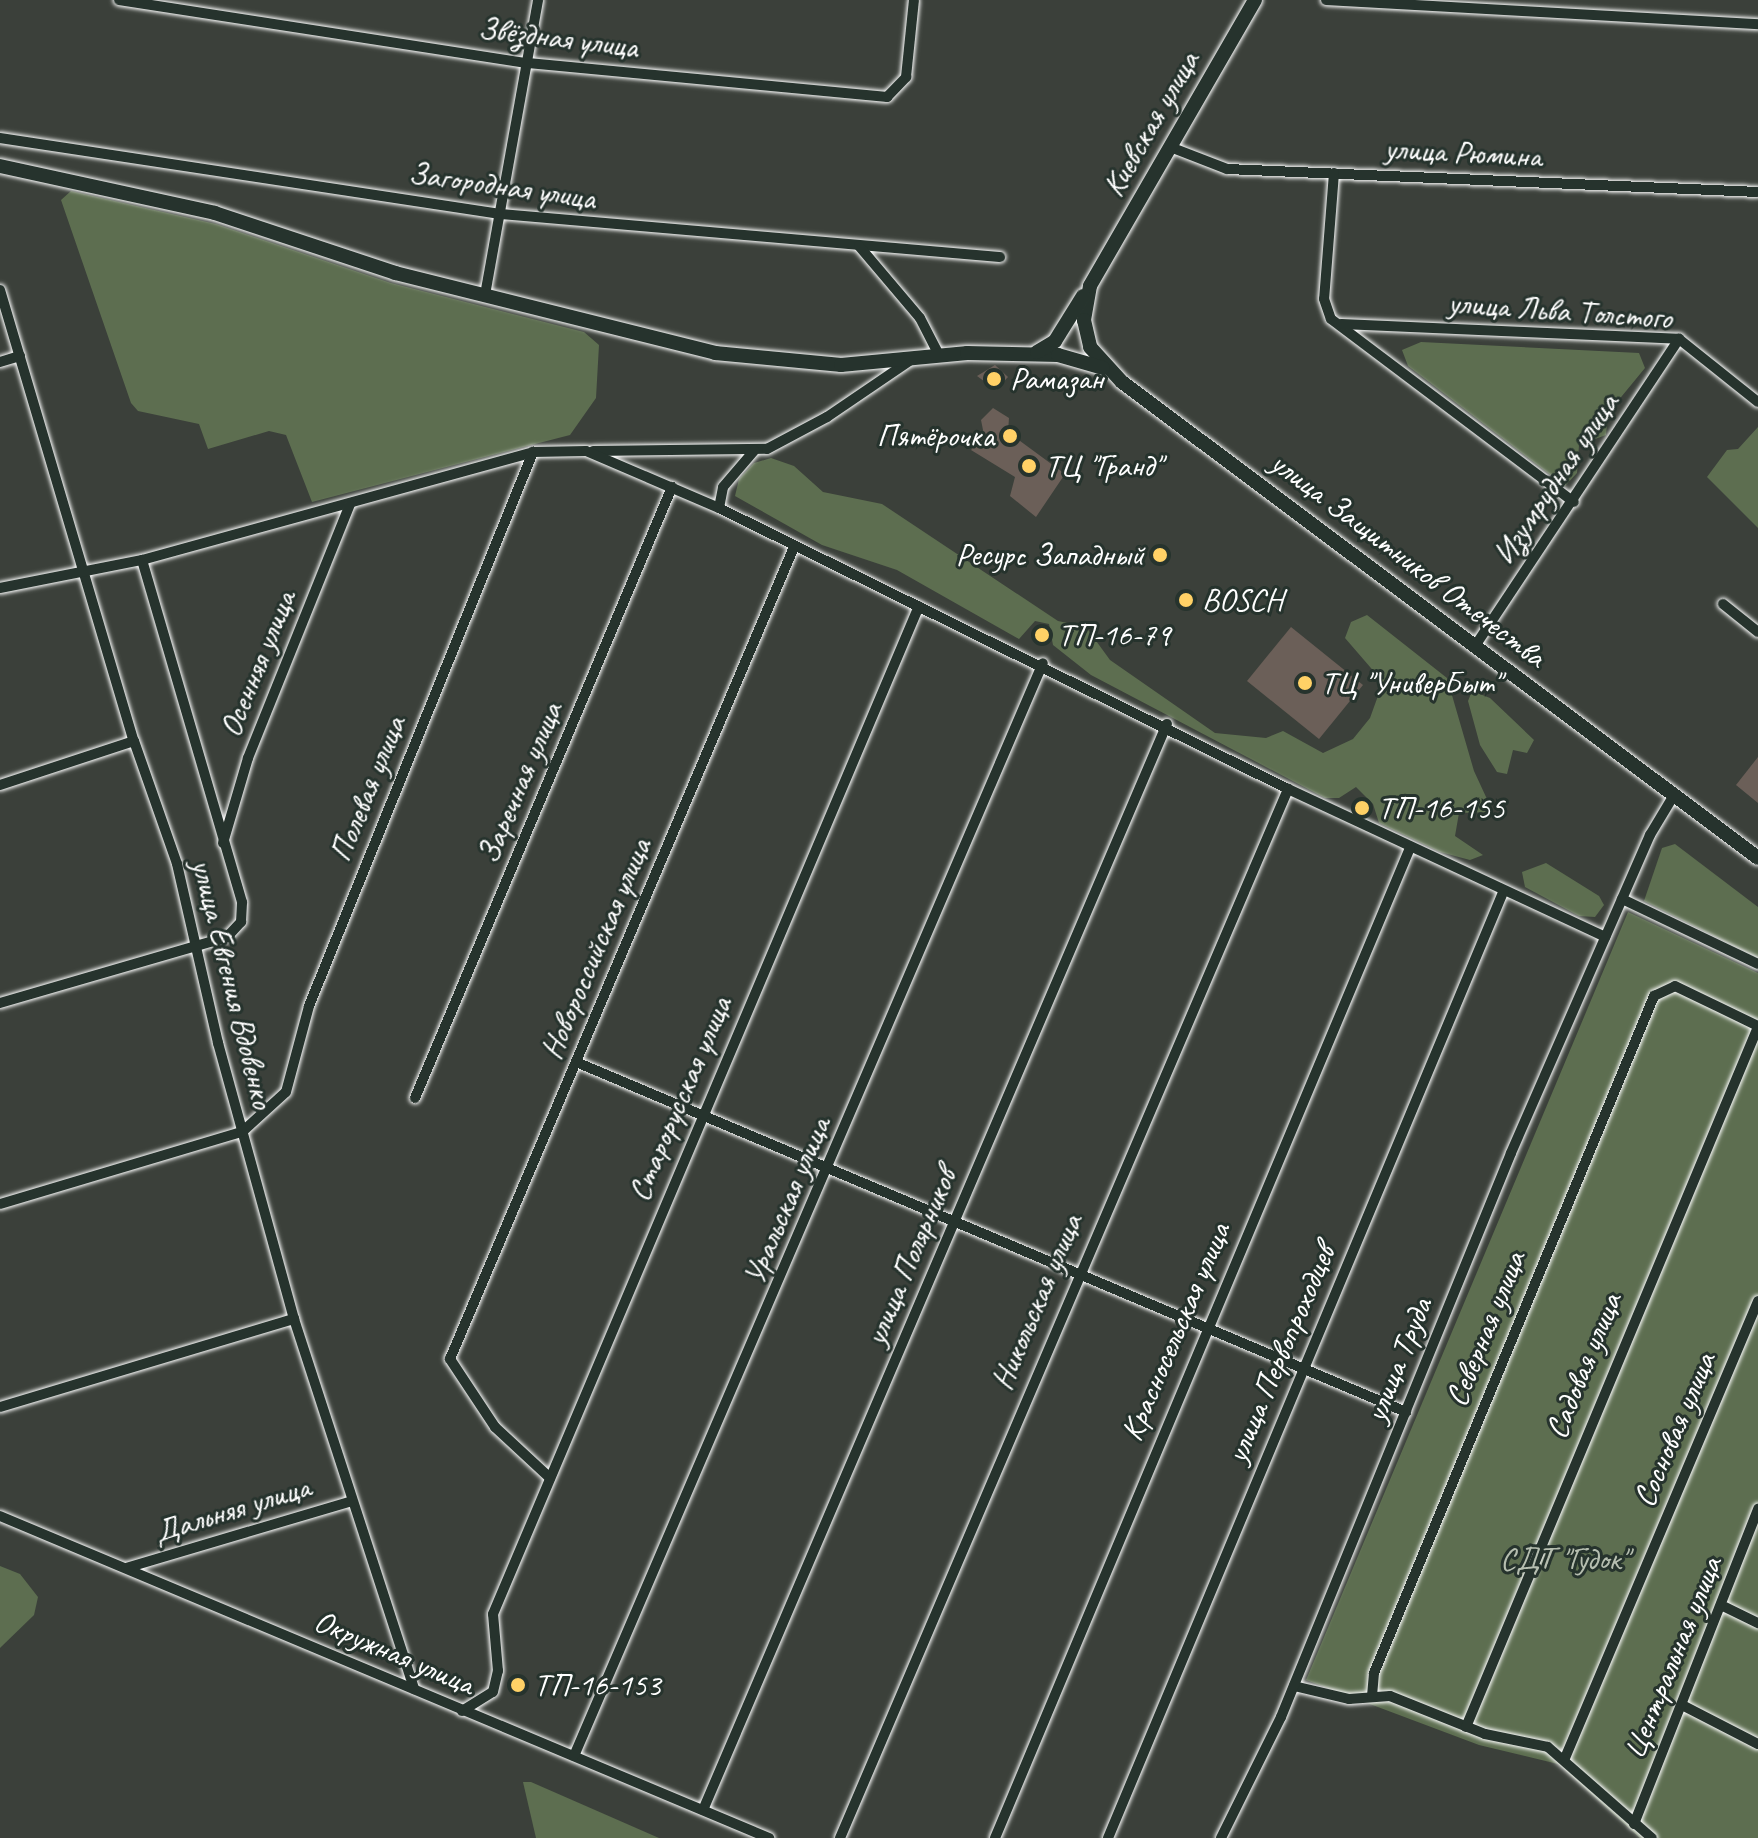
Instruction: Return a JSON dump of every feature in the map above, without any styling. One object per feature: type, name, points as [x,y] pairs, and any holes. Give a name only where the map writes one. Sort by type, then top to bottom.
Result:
[{"type":"street","name":"Звёздная улица","points":[[119,0],[528,63],[887,97],[906,77],[914,0]]},
{"type":"street","points":[[485,295],[538,0]]},
{"type":"street","name":"Киевская улица","points":[[1028,355],[1055,341],[1255,0]]},
{"type":"street","points":[[1326,0],[1758,24]]},
{"type":"street","name":"Загородная улица","points":[[0,138],[500,214],[1000,257]]},
{"type":"street","name":"улица Рюмина","points":[[1170,147],[1227,169],[1758,192]]},
{"type":"street","points":[[0,166],[215,213],[395,273],[752,359],[841,365],[939,355],[1071,356],[1109,371]]},
{"type":"street","points":[[1334,173],[1324,299],[1339,324],[1574,502]]},
{"type":"street","points":[[859,246],[920,318],[939,355]]},
{"type":"street","name":"улица Защитников Отечества","points":[[1092,281],[1086,335],[1109,371],[1758,858]]},
{"type":"street","name":"улица Евгения Вдовенко","points":[[0,290],[134,741],[177,864],[242,1132],[294,1319],[414,1689]]},
{"type":"street","name":"улица Льва Толстого","points":[[1339,324],[1679,339],[1758,402]]},
{"type":"street","name":"Изумрудная улица","points":[[1475,646],[1574,502],[1679,339]]},
{"type":"street","points":[[0,362],[20,356]]},
{"type":"street","points":[[0,588],[142,560],[533,452],[754,451],[786,442],[913,359]]},
{"type":"street","points":[[586,451],[719,508],[794,547],[1167,724],[1288,789],[1605,937]]},
{"type":"street","points":[[719,508],[723,487],[754,451]]},
{"type":"street","name":"Полевая улица","points":[[242,1132],[292,1084],[309,1006],[533,452]]},
{"type":"street","name":"Заречная улица","points":[[415,1098],[672,487]]},
{"type":"street","name":"Осенняя улица","points":[[223,845],[248,758],[350,504]]},
{"type":"street","name":"Новороссийская улица","points":[[550,1478],[495,1427],[455,1371],[450,1359],[794,547]]},
{"type":"street","points":[[0,1003],[227,937],[244,912],[142,560]]},
{"type":"street","points":[[1723,604],[1758,632]]},
{"type":"street","name":"Старорусская улица","points":[[462,1711],[486,1701],[497,1682],[493,1614],[919,606]]},
{"type":"street","name":"Уральская улица","points":[[574,1756],[1043,663]]},
{"type":"street","name":"улица Полярников","points":[[703,1810],[1167,724]]},
{"type":"street","points":[[0,785],[134,741]]},
{"type":"street","name":"Никольская улица","points":[[840,1838],[1077,1273],[1288,789]]},
{"type":"street","name":"улица Труда","points":[[1221,1838],[1294,1686],[1605,937],[1674,795]]},
{"type":"street","name":"Красносельская улица","points":[[995,1838],[1205,1327],[1410,848]]},
{"type":"street","name":"улица Первопроходцев","points":[[1108,1838],[1504,890]]},
{"type":"street","points":[[1622,899],[1758,964]]},
{"type":"street","name":"Северная улица","points":[[1372,1696],[1374,1673],[1458,1465],[1663,987],[1675,986],[1758,1027]]},
{"type":"street","name":"Садовая улица","points":[[1466,1727],[1758,1027]]},
{"type":"street","points":[[576,1062],[1406,1412]]},
{"type":"street","points":[[0,1204],[242,1132]]},
{"type":"street","name":"Сосновая улица","points":[[1565,1758],[1758,1301]]},
{"type":"street","points":[[0,1407],[294,1319]]},
{"type":"street","name":"Дальняя улица","points":[[126,1568],[352,1501]]},
{"type":"street","name":"Центральная улица","points":[[1634,1824],[1725,1607],[1758,1509]]},
{"type":"street","name":"Окружная улица","points":[[0,1516],[769,1838]]},
{"type":"street","points":[[1725,1607],[1758,1623]]},
{"type":"street","points":[[1294,1686],[1349,1699],[1390,1696],[1466,1727],[1548,1747],[1565,1758],[1652,1838]]},
{"type":"street","points":[[1684,1706],[1758,1744]]},
{"type":"green space","points":[[71,191],[216,224],[391,283],[584,332],[599,345],[596,398],[570,435],[312,502],[286,435],[269,431],[208,449],[199,424],[138,411],[131,403],[61,200]]},
{"type":"green space","points":[[1421,342],[1639,353],[1645,368],[1608,413],[1606,435],[1579,445],[1577,473],[1565,486],[1408,366],[1402,350]]},
{"type":"green space","points":[[1758,427],[1758,528],[1707,477],[1727,450],[1738,449]]},
{"type":"green space","points":[[771,458],[794,466],[823,492],[882,504],[1058,621],[1086,627],[1110,660],[1215,733],[1266,738],[1283,731],[1323,753],[1353,739],[1370,718],[1383,682],[1345,638],[1351,622],[1367,615],[1447,678],[1474,771],[1493,812],[1459,813],[1455,836],[1483,855],[1470,860],[1440,852],[1379,823],[1373,804],[1356,787],[1339,798],[1325,798],[1091,675],[1053,645],[1049,624],[1035,621],[1019,639],[897,570],[822,545],[735,496],[739,479],[754,463]]},
{"type":"green space","points":[[1472,691],[1490,698],[1534,740],[1527,753],[1513,750],[1507,774],[1497,772],[1480,745],[1468,701]]},
{"type":"green space","points":[[1675,844],[1758,907],[1758,958],[1644,901],[1662,848]]},
{"type":"green space","points":[[1546,863],[1599,896],[1604,905],[1595,917],[1579,916],[1525,887],[1522,872]]},
{"type":"green space","name":"СДТ \"Гудок\"","points":[[1628,912],[1758,973],[1758,1838],[1640,1838],[1558,1764],[1479,1745],[1306,1680]]},
{"type":"green space","points":[[0,1566],[20,1574],[38,1597],[34,1615],[0,1648]]},
{"type":"green space","points":[[523,1782],[531,1782],[659,1838],[536,1838]]},
{"type":"building","name":"Рамазан","points":[[995,365],[1008,377],[996,390],[977,376]]},
{"type":"building","name":"ТЦ \"Гранд\"","points":[[993,408],[1009,418],[1008,432],[1065,474],[1036,517],[1010,496],[1015,477],[971,450],[984,435],[981,420]]},
{"type":"building","name":"ТЦ \"УниверБыт\"","points":[[1291,627],[1363,685],[1319,739],[1247,681]]},
{"type":"building","points":[[1758,757],[1758,803],[1736,785]]},
{"type":"place","name":"Рамазан","points":[[994,379]]},
{"type":"place","name":"Пятёрочка","points":[[1010,436]]},
{"type":"place","name":"ТЦ \"Гранд\"","points":[[1029,466]]},
{"type":"place","name":"Ресурс Западный","points":[[1160,555]]},
{"type":"place","name":"BOSCH","points":[[1186,600]]},
{"type":"place","name":"ТП-16-79","points":[[1042,635]]},
{"type":"place","name":"ТЦ \"УниверБыт\"","points":[[1305,683]]},
{"type":"place","name":"ТП-16-155","points":[[1362,808]]},
{"type":"place","name":"ТП-16-153","points":[[518,1685]]}]
